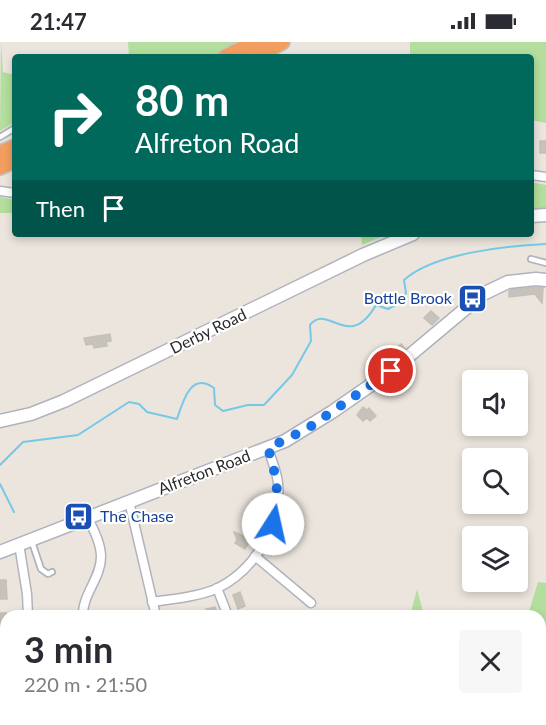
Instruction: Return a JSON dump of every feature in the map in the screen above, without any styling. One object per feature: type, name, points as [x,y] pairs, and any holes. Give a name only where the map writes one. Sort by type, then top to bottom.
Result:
[{"type":"highway","points":[[232,54],[256,42]]},
{"type":"highway","points":[[258,54],[282,42]]},
{"type":"street","name":"Derby Road","points":[[0,421],[31,414],[64,401],[363,255],[406,237]]},
{"type":"street","name":"Alfreton Road","points":[[0,552],[87,516],[268,448],[307,429],[391,371],[483,294],[508,282],[546,280]]},
{"type":"street","points":[[152,602],[217,588],[238,575],[255,556],[273,524],[278,503],[278,482],[268,448]]},
{"type":"street","points":[[129,501],[154,610]]},
{"type":"street","points":[[84,610],[86,596],[101,558],[99,544],[87,516]]},
{"type":"street","points":[[19,544],[28,610]]},
{"type":"street","points":[[255,556],[311,603]]},
{"type":"street","points":[[217,588],[226,610]]},
{"type":"lane","points":[[531,259],[546,263]]},
{"type":"lane","points":[[31,539],[41,569],[48,574],[52,572]]},
{"type":"green space","points":[[1,42],[3,72],[12,74],[12,124],[0,131]]},
{"type":"green space","points":[[128,42],[243,42],[221,54],[129,54]]},
{"type":"green space","points":[[410,42],[546,42],[546,123],[534,121],[534,54],[410,54]]},
{"type":"green space","points":[[534,183],[546,185],[546,209],[534,209]]},
{"type":"green space","points":[[0,197],[12,199],[12,213],[0,213]]},
{"type":"green space","points":[[361,237],[381,237],[362,245]]},
{"type":"green space","points":[[538,582],[546,583],[546,610],[530,610]]},
{"type":"green space","points":[[417,589],[422,610],[412,610]]},
{"type":"building","points":[[540,141],[546,141],[546,153],[540,153]]},
{"type":"building","points":[[543,288],[542,303],[535,294],[509,297],[511,290]]},
{"type":"building","points":[[431,311],[439,318],[432,325],[424,318]]},
{"type":"building","points":[[110,334],[111,341],[106,342],[107,346],[94,348],[93,344],[86,345],[84,338]]},
{"type":"building","points":[[401,344],[405,349],[391,360],[387,356]]},
{"type":"building","points":[[363,407],[367,410],[369,408],[376,416],[370,421],[367,418],[363,421],[357,415]]},
{"type":"building","points":[[234,532],[251,539],[245,549],[235,543],[237,540]]},
{"type":"building","points":[[0,580],[6,580],[7,599],[0,599]]},
{"type":"building","points":[[240,592],[245,606],[238,609],[233,595]]},
{"type":"waterway","name":"Bottle Brook","points":[[0,465],[23,442],[78,435],[129,402],[139,404],[147,412],[177,419],[189,390],[199,383],[214,388],[215,405],[223,411],[248,405],[264,405],[292,375],[311,341],[310,325],[317,320],[324,319],[348,326],[356,325],[366,319],[376,305],[388,309],[403,301],[406,293],[404,280],[433,263],[491,249],[546,244]]},
{"type":"waterway","points":[[0,484],[14,512]]},
{"type":"place","name":"Bottle Brook","points":[[473,298]]},
{"type":"place","name":"The Chase","points":[[79,516]]},
{"type":"route","points":[[273,524],[278,503],[278,482],[268,448],[307,429],[391,371]]}]
